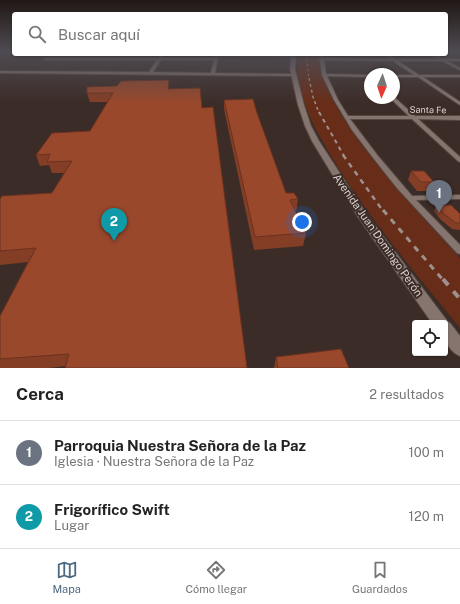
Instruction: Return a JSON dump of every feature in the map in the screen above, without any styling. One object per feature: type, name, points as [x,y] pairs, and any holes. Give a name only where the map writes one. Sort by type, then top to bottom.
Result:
[{"type":"street","points":[[150,74],[154,68]]},
{"type":"street","points":[[213,74],[214,68]]},
{"type":"street","name":"Avenida Juan Domingo Perón","points":[[292,68],[292,75],[296,83],[298,101],[305,120],[321,150],[355,206],[439,320]]},
{"type":"street","points":[[322,68],[324,76],[348,117],[372,153],[410,198],[460,251]]},
{"type":"street","points":[[407,68],[460,104]]},
{"type":"street","points":[[2,72],[292,75]]},
{"type":"street","points":[[324,76],[364,76]]},
{"type":"street","points":[[400,76],[460,76]]},
{"type":"street","points":[[398,104],[460,160]]},
{"type":"street","name":"Santa Fe","points":[[348,117],[460,118]]},
{"type":"street","points":[[410,198],[460,197]]},
{"type":"street","points":[[448,332],[460,348]]},
{"type":"shaded area","points":[[298,68],[321,68],[323,77],[335,103],[353,132],[374,161],[398,190],[460,258],[460,328],[411,268],[350,186],[310,117],[298,79]]},
{"type":"building","points":[[169,80],[168,89],[200,88],[202,108],[213,107],[247,368],[65,368],[69,354],[0,359],[0,316],[36,248],[0,251],[0,199],[2,196],[52,193],[72,161],[47,162],[50,154],[36,155],[52,133],[90,131],[113,93],[87,93],[87,87],[117,86],[121,81]]},
{"type":"building","points":[[253,99],[286,193],[294,193],[298,199],[290,200],[306,233],[255,237],[224,100]]},
{"type":"building","points":[[411,171],[424,171],[434,182],[421,182]]},
{"type":"building","points":[[437,205],[451,205],[460,214],[460,223],[456,223],[443,213]]},
{"type":"building","points":[[341,349],[349,368],[278,368],[276,357]]},
{"type":"railway","points":[[308,68],[309,79]]},
{"type":"railway","points":[[309,78],[313,97],[319,113]]},
{"type":"railway","points":[[319,112],[344,156]]},
{"type":"railway","points":[[343,155],[383,211]]},
{"type":"railway","points":[[383,210],[443,280]]},
{"type":"railway","points":[[443,279],[460,299]]},
{"type":"place","name":"Parroquia Nuestra Señora de la Paz","points":[[439,213]]},
{"type":"place","name":"Frigorífico Swift","points":[[114,241]]}]
